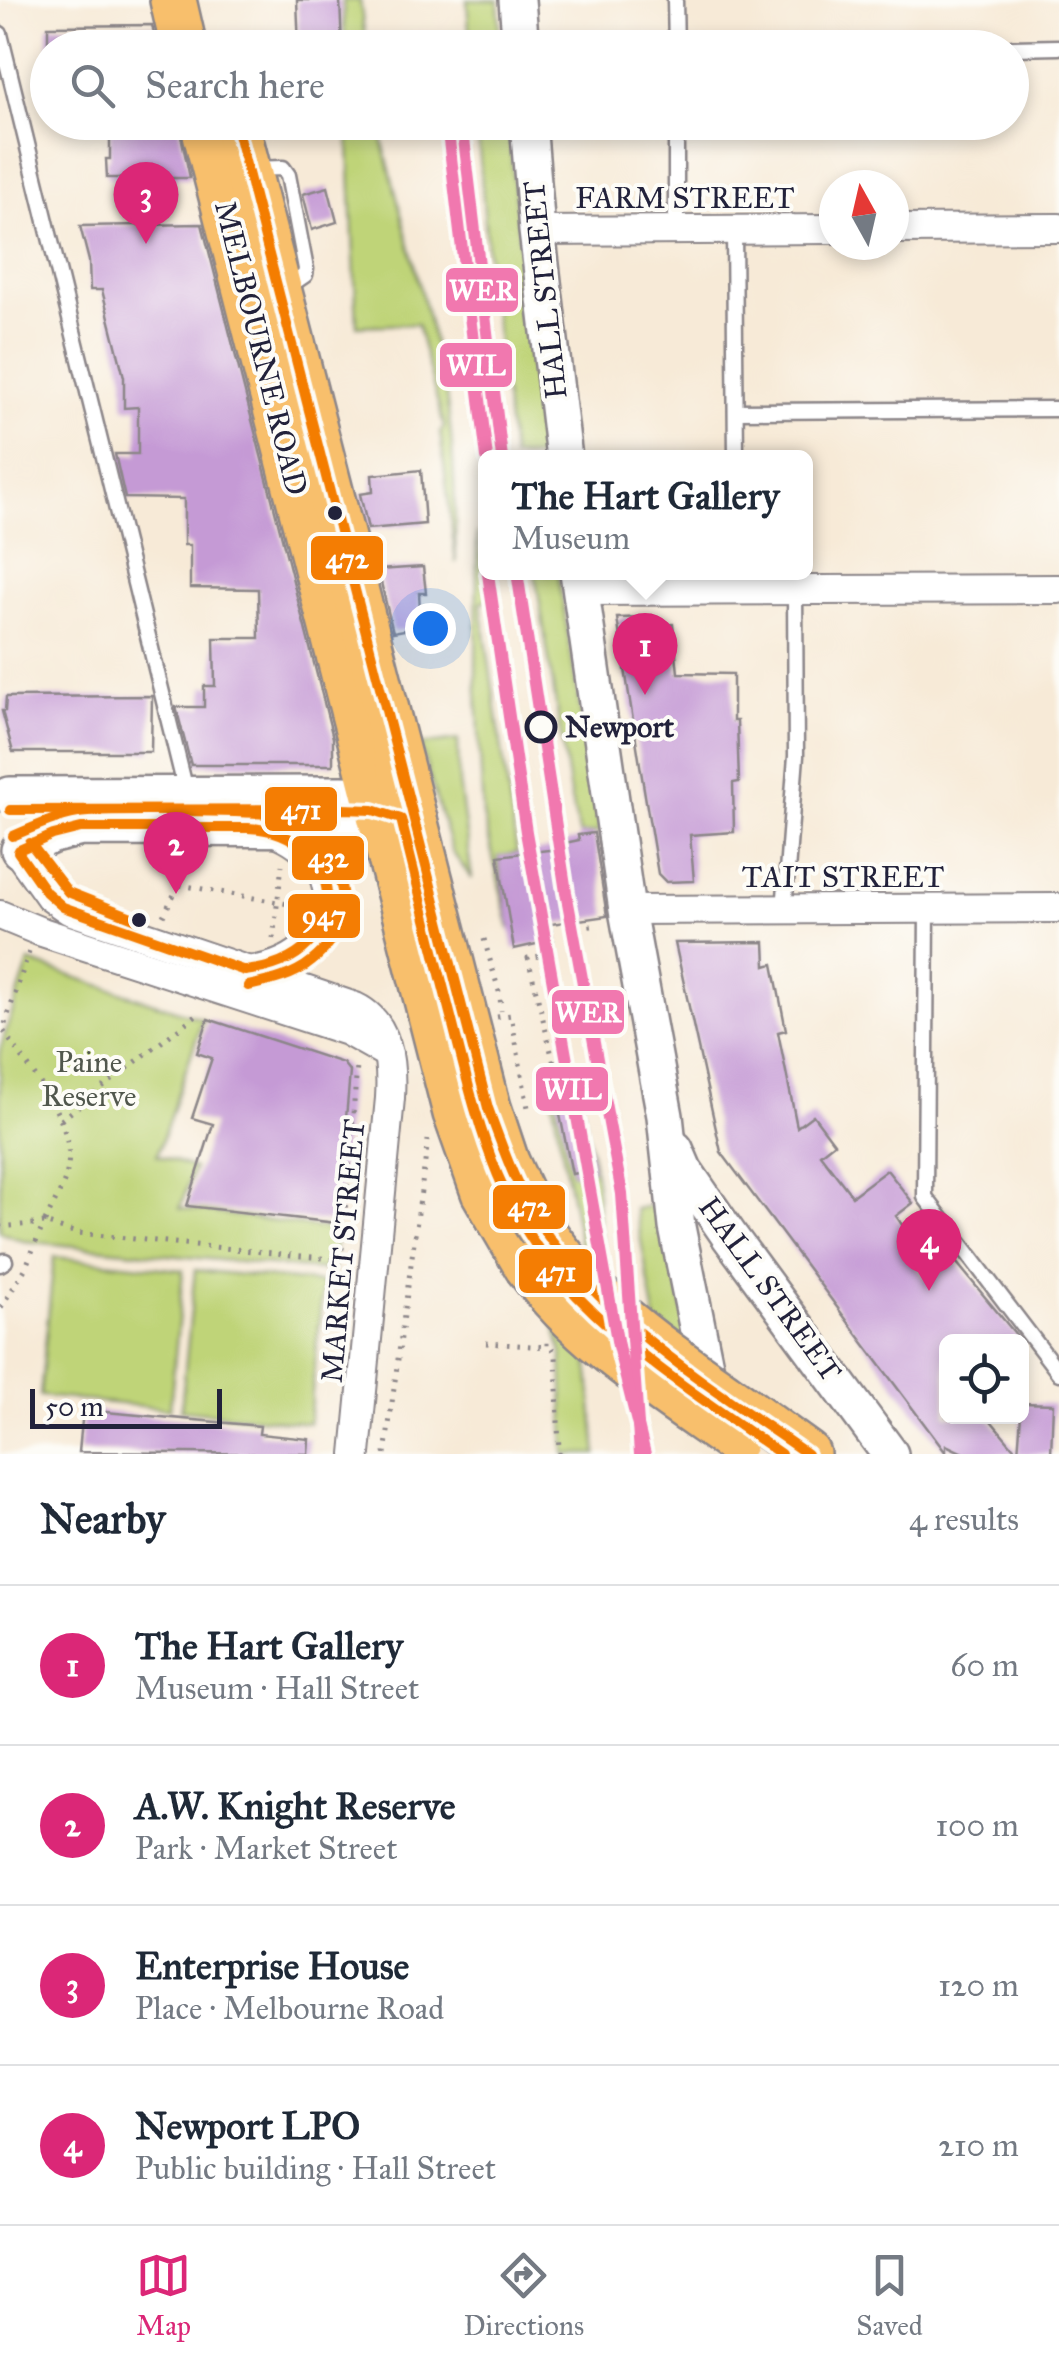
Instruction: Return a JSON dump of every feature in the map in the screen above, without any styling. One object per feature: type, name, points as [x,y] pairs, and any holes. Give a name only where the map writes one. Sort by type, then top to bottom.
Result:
[{"type":"main road","points":[[172,0],[180,30]]},
{"type":"main road","points":[[205,0],[212,30]]},
{"type":"main road","name":"MELBOURNE ROAD","points":[[213,140],[232,174],[280,291],[464,1140],[484,1192],[527,1266],[589,1335],[737,1450]]},
{"type":"main road","name":"MELBOURNE ROAD","points":[[235,140],[232,174],[391,810],[506,1162],[528,1209],[552,1247],[602,1303],[636,1332],[807,1454]]},
{"type":"street","points":[[517,0],[520,30]]},
{"type":"street","name":"HALL STREET","points":[[529,140],[563,450]]},
{"type":"street","points":[[909,229],[1059,228]]},
{"type":"street","name":"FARM STREET","points":[[537,231],[819,229]]},
{"type":"street","points":[[579,582],[735,582],[795,590],[1059,589]]},
{"type":"street","name":"HALL STREET","points":[[579,582],[616,917],[664,1116],[684,1266],[737,1450]]},
{"type":"street","points":[[3,789],[391,810]]},
{"type":"street","points":[[3,789],[22,817],[23,834],[12,858]]},
{"type":"street","points":[[12,858],[53,835],[81,828],[269,829],[391,810]]},
{"type":"street","points":[[246,971],[280,965],[298,956],[318,935],[327,911],[327,891],[318,864],[300,845],[269,829]]},
{"type":"street","name":"MARKET STREET","points":[[12,858],[50,897],[69,910],[366,1012],[379,1028],[388,1054],[390,1098],[356,1454]]},
{"type":"street","name":"TAIT STREET","points":[[616,917],[784,910],[1059,908]]},
{"type":"street","points":[[0,916],[347,1030],[388,1054]]},
{"type":"street","name":"HALL STREET","points":[[664,1116],[684,1170],[890,1454]]},
{"type":"street","points":[[684,1266],[704,1240],[720,1238],[736,1245]]},
{"type":"lane","points":[[675,0],[676,30]]},
{"type":"lane","points":[[0,34],[187,796]]},
{"type":"lane","points":[[1029,48],[1059,47]]},
{"type":"lane","points":[[676,140],[676,230]]},
{"type":"lane","points":[[734,230],[736,450]]},
{"type":"lane","points":[[736,411],[1059,409]]},
{"type":"lane","points":[[784,910],[796,756],[795,590]]},
{"type":"lane","points":[[927,909],[925,1197],[1059,1374]]},
{"type":"path","points":[[161,918],[180,885],[185,850]]},
{"type":"path","points":[[280,945],[272,947],[284,856],[292,861]]},
{"type":"path","points":[[180,885],[327,911]]},
{"type":"path","points":[[579,928],[616,917]]},
{"type":"path","points":[[38,931],[1,1033],[61,1120],[69,1150],[66,1178],[44,1222]]},
{"type":"path","points":[[557,954],[528,958],[553,1073],[570,1070]]},
{"type":"path","points":[[61,1120],[200,1012]]},
{"type":"path","points":[[514,1035],[524,1080],[533,1078]]},
{"type":"path","points":[[0,1226],[44,1222],[76,1233],[342,1260],[358,1061]]},
{"type":"path","points":[[385,1454],[429,1134]]},
{"type":"path","points":[[486,1343],[533,1347],[547,1343],[556,1355],[559,1454]]},
{"type":"green space","points":[[343,0],[360,0],[364,30],[344,30]]},
{"type":"green space","points":[[467,0],[498,0],[500,30],[469,30]]},
{"type":"green space","points":[[349,140],[382,140],[443,378],[452,447],[456,563],[440,432],[444,427],[417,324],[357,326]]},
{"type":"green space","points":[[478,140],[510,140],[542,450],[511,450],[488,262]]},
{"type":"green space","points":[[477,532],[478,580],[485,580],[488,600],[481,602],[517,853],[498,857],[510,929],[483,815],[476,673]]},
{"type":"green space","points":[[536,580],[559,580],[600,832],[580,835]]},
{"type":"green space","points":[[458,740],[459,782],[472,879],[452,852],[420,745]]},
{"type":"green space","name":"Paine Reserve","points":[[29,962],[203,1019],[157,1155],[194,1168],[180,1208],[336,1230],[333,1271],[23,1241],[0,1232],[0,1049]]},
{"type":"green space","points":[[571,1075],[572,1082],[577,1082],[596,1178],[602,1276],[583,1259],[548,1078]],"holes":[[[579,1096],[593,1169],[572,1173],[557,1101]]]},
{"type":"green space","points":[[660,1204],[692,1346],[656,1322],[635,1209]]},
{"type":"green space","points":[[54,1257],[183,1270],[170,1409],[40,1396]]},
{"type":"green space","points":[[195,1270],[323,1283],[309,1423],[181,1410]]},
{"type":"green space","points":[[554,1322],[587,1353],[597,1454],[565,1454],[562,1353]]},
{"type":"building","points":[[297,0],[340,0],[341,30],[298,30]]},
{"type":"building","points":[[152,25],[153,30],[48,30],[48,26]]},
{"type":"building","points":[[110,140],[182,140],[190,178],[107,178],[106,159],[110,159]]},
{"type":"building","points":[[328,187],[337,222],[312,230],[303,194]]},
{"type":"building","points":[[202,224],[333,738],[333,765],[191,765],[176,707],[204,707],[204,686],[215,686],[214,638],[259,638],[258,589],[190,588],[190,545],[184,545],[184,499],[125,498],[115,454],[138,454],[138,407],[124,408],[124,377],[102,290],[90,290],[89,261],[80,226]]},
{"type":"building","points":[[421,470],[425,524],[368,529],[360,494],[373,492],[372,475]]},
{"type":"building","points":[[423,567],[426,593],[419,593],[421,627],[393,632],[378,570]]},
{"type":"building","points":[[653,617],[654,625],[673,624],[678,673],[733,674],[739,782],[733,783],[734,832],[690,835],[694,881],[666,882],[658,874],[617,618]]},
{"type":"building","points":[[152,696],[151,752],[13,752],[2,711],[6,697]]},
{"type":"building","points":[[594,833],[607,916],[551,924],[554,940],[514,949],[498,856],[566,848],[565,843],[579,840],[578,835]]},
{"type":"building","points":[[765,942],[766,966],[773,964],[786,1030],[778,1032],[797,1127],[813,1115],[834,1143],[820,1154],[852,1196],[887,1170],[913,1203],[896,1216],[909,1235],[899,1242],[925,1278],[952,1257],[1015,1334],[939,1334],[939,1424],[994,1424],[1018,1453],[1020,1424],[1029,1424],[1029,1403],[1053,1404],[1051,1454],[965,1454],[946,1445],[946,1453],[721,1152],[675,943]]},
{"type":"building","points":[[208,1019],[343,1063],[350,1072],[337,1223],[187,1206],[213,1124],[192,1118],[212,1058],[197,1053]]},
{"type":"building","points":[[579,1096],[593,1170],[572,1174],[557,1100]]},
{"type":"building","points":[[83,1410],[260,1426],[259,1434],[309,1439],[308,1454],[79,1452]]},
{"type":"transit line","name":"472","points":[[240,140],[488,1108],[511,1169],[541,1226],[597,1294],[698,1379],[807,1454]]},
{"type":"transit line","name":"WIL","points":[[449,140],[486,450]]},
{"type":"transit line","name":"WER","points":[[464,140],[501,450]]},
{"type":"transit line","name":"WIL","points":[[489,580],[526,832],[618,1346],[645,1454]]},
{"type":"transit line","name":"WER","points":[[518,580],[566,892],[622,1194],[640,1454]]},
{"type":"transit line","name":"471","points":[[10,810],[342,809],[373,810],[401,819],[482,1131],[494,1166],[527,1232],[577,1296],[624,1340],[781,1454]]},
{"type":"transit line","name":"432","points":[[13,836],[61,817],[92,812],[265,814],[298,828],[316,843],[340,880],[340,922],[330,942],[305,966],[248,986]]},
{"type":"transit line","name":"947","points":[[18,852],[46,892],[63,907],[245,971],[283,962],[309,944],[323,921],[327,896],[321,871],[305,850],[281,835],[248,828],[81,828],[19,850]]},
{"type":"transit line","name":"432","points":[[30,843],[68,892],[139,920]]},
{"type":"place","name":"Enterprise House","points":[[146,244]]},
{"type":"place","name":"The Hart Gallery","points":[[645,695]]},
{"type":"place","name":"Newport","points":[[541,727]]},
{"type":"place","name":"A.W. Knight Reserve","points":[[176,894]]},
{"type":"place","name":"Newport LPO","points":[[929,1291]]}]
